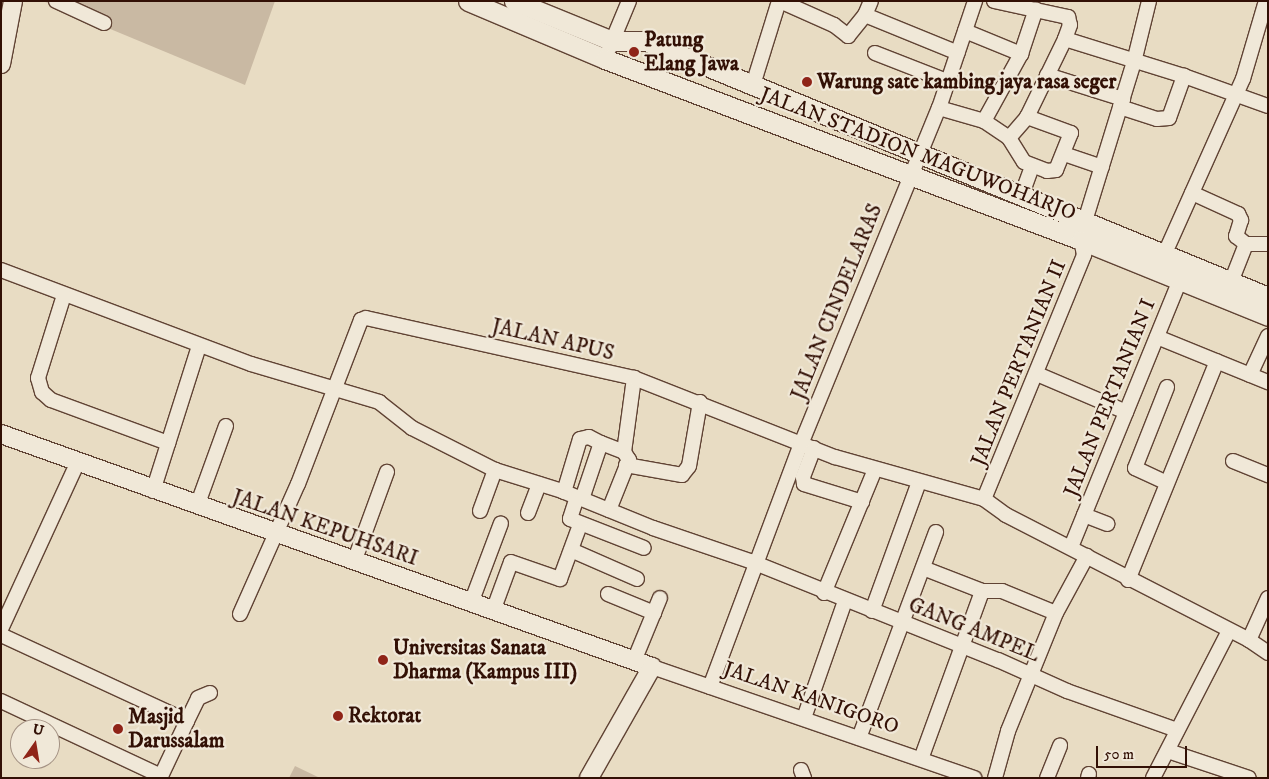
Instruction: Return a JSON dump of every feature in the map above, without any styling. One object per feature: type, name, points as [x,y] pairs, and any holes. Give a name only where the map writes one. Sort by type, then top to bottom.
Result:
[{"type":"main road","name":"JALAN STADION MAGUWOHARJO","points":[[468,1],[609,50],[638,39],[657,45],[920,155],[1022,194],[1085,221],[1161,263]]},
{"type":"main road","name":"JALAN STADION MAGUWOHARJO","points":[[514,1],[609,50],[646,73],[1081,240],[1161,263],[1183,272],[1268,316]]},
{"type":"main road","points":[[646,73],[657,45]]},
{"type":"main road","name":"JALAN STADION MAGUWOHARJO","points":[[1183,272],[1231,282],[1268,297]]},
{"type":"street","points":[[1,64],[13,1]]},
{"type":"street","points":[[56,1],[104,23]]},
{"type":"street","points":[[609,50],[629,1]]},
{"type":"street","points":[[753,85],[779,1],[834,25],[848,36],[866,15],[872,1]]},
{"type":"street","name":"JALAN CINDELARAS","points":[[807,446],[939,108],[975,1]]},
{"type":"street","points":[[994,1],[1068,17],[1070,25],[1027,116],[1009,138]]},
{"type":"street","name":"JALAN PERTANIAN II","points":[[984,499],[1037,374],[1084,255],[1081,240],[1085,221],[1134,62],[1149,1]]},
{"type":"street","points":[[1161,263],[1237,93],[1266,1]]},
{"type":"street","points":[[984,121],[1021,54],[1036,9]]},
{"type":"street","points":[[866,15],[958,53]]},
{"type":"street","points":[[965,31],[1021,54]]},
{"type":"street","points":[[1064,39],[1237,93],[1268,106]]},
{"type":"street","points":[[874,52],[947,81]]},
{"type":"street","points":[[1047,75],[1122,103],[1157,119],[1169,118],[1184,76]]},
{"type":"street","points":[[939,108],[984,121],[1009,138],[1018,157],[1032,166],[1056,170],[1071,137],[1070,132],[1027,116]]},
{"type":"street","points":[[1064,154],[1102,167]]},
{"type":"street","points":[[1022,194],[1032,166]]},
{"type":"street","points":[[1192,193],[1238,214],[1241,220],[1236,236],[1246,244],[1268,244]]},
{"type":"street","points":[[1231,282],[1246,244]]},
{"type":"street","name":"GANG AMPEL","points":[[1,270],[200,346],[335,390],[379,402],[412,428],[495,470],[574,496],[757,565],[824,593],[963,646],[1032,676],[1177,730]]},
{"type":"street","name":"JALAN PERTANIAN I","points":[[1070,547],[1183,272]]},
{"type":"street","points":[[64,295],[38,378],[42,392],[51,400],[168,443]]},
{"type":"street","name":"JALAN APUS","points":[[240,614],[274,534],[298,484],[361,320],[366,318],[634,378],[700,402],[807,446],[875,469],[984,499]]},
{"type":"street","points":[[1250,375],[1268,336]]},
{"type":"street","points":[[1157,337],[1268,382]]},
{"type":"street","points":[[154,491],[200,346]]},
{"type":"street","points":[[1128,580],[1165,482],[1217,361]]},
{"type":"street","points":[[1037,374],[1126,412]]},
{"type":"street","points":[[609,510],[625,459],[634,378]]},
{"type":"street","points":[[1165,482],[1135,468],[1167,387]]},
{"type":"street","points":[[644,548],[580,525],[570,519],[580,439],[589,438],[601,443],[625,459],[682,475],[689,466],[700,402]]},
{"type":"street","points":[[197,506],[226,426]]},
{"type":"street","name":"JALAN KEPUHSARI","points":[[1,434],[76,464],[634,661]]},
{"type":"street","points":[[574,496],[601,443]]},
{"type":"street","points":[[807,446],[803,477],[804,484],[862,502]]},
{"type":"street","points":[[710,687],[757,565],[807,446]]},
{"type":"street","points":[[1234,461],[1268,475]]},
{"type":"street","points":[[1,629],[76,464]]},
{"type":"street","points":[[824,593],[875,469]]},
{"type":"street","points":[[480,512],[495,470]]},
{"type":"street","points":[[354,562],[387,472]]},
{"type":"street","points":[[872,611],[919,482]]},
{"type":"street","points":[[528,513],[539,484]]},
{"type":"street","points":[[984,499],[1006,515],[1087,556],[1128,580],[1249,640],[1268,653]]},
{"type":"street","points":[[1084,514],[1107,524]]},
{"type":"street","points":[[471,603],[501,523]]},
{"type":"street","points":[[493,611],[512,562],[560,579],[580,525]]},
{"type":"street","points":[[859,738],[936,532]]},
{"type":"street","points":[[571,550],[638,579]]},
{"type":"street","points":[[995,778],[1008,731],[1032,676],[1056,613],[1087,556]]},
{"type":"street","points":[[923,568],[982,591],[1002,591],[1056,613]]},
{"type":"street","points":[[921,758],[982,591]]},
{"type":"street","points":[[608,594],[654,613]]},
{"type":"street","points":[[634,661],[660,598]]},
{"type":"street","points":[[1249,640],[1268,598]]},
{"type":"street","points":[[804,718],[845,601]]},
{"type":"street","points":[[1153,778],[1228,631]]},
{"type":"street","points":[[1,635],[187,721]]},
{"type":"street","name":"JALAN KANIGORO","points":[[634,661],[921,758],[974,778]]},
{"type":"street","points":[[589,778],[652,667]]},
{"type":"street","points":[[1,701],[160,777],[198,698],[210,693]]},
{"type":"street","points":[[1047,778],[1060,745]]},
{"type":"street","points":[[1168,751],[1249,778]]},
{"type":"shaded area","points":[[43,1],[275,1],[245,85]]},
{"type":"shaded area","points":[[295,766],[320,778],[289,778]]},
{"type":"place","name":"Patung Elang Jawa","points":[[634,52]]},
{"type":"place","name":"Warung sate kambing jaya rasa seger","points":[[807,82]]},
{"type":"place","name":"Universitas Sanata Dharma (Kampus III)","points":[[383,660]]},
{"type":"place","name":"Rektorat","points":[[338,716]]},
{"type":"place","name":"Masjid Darussalam","points":[[118,729]]}]
